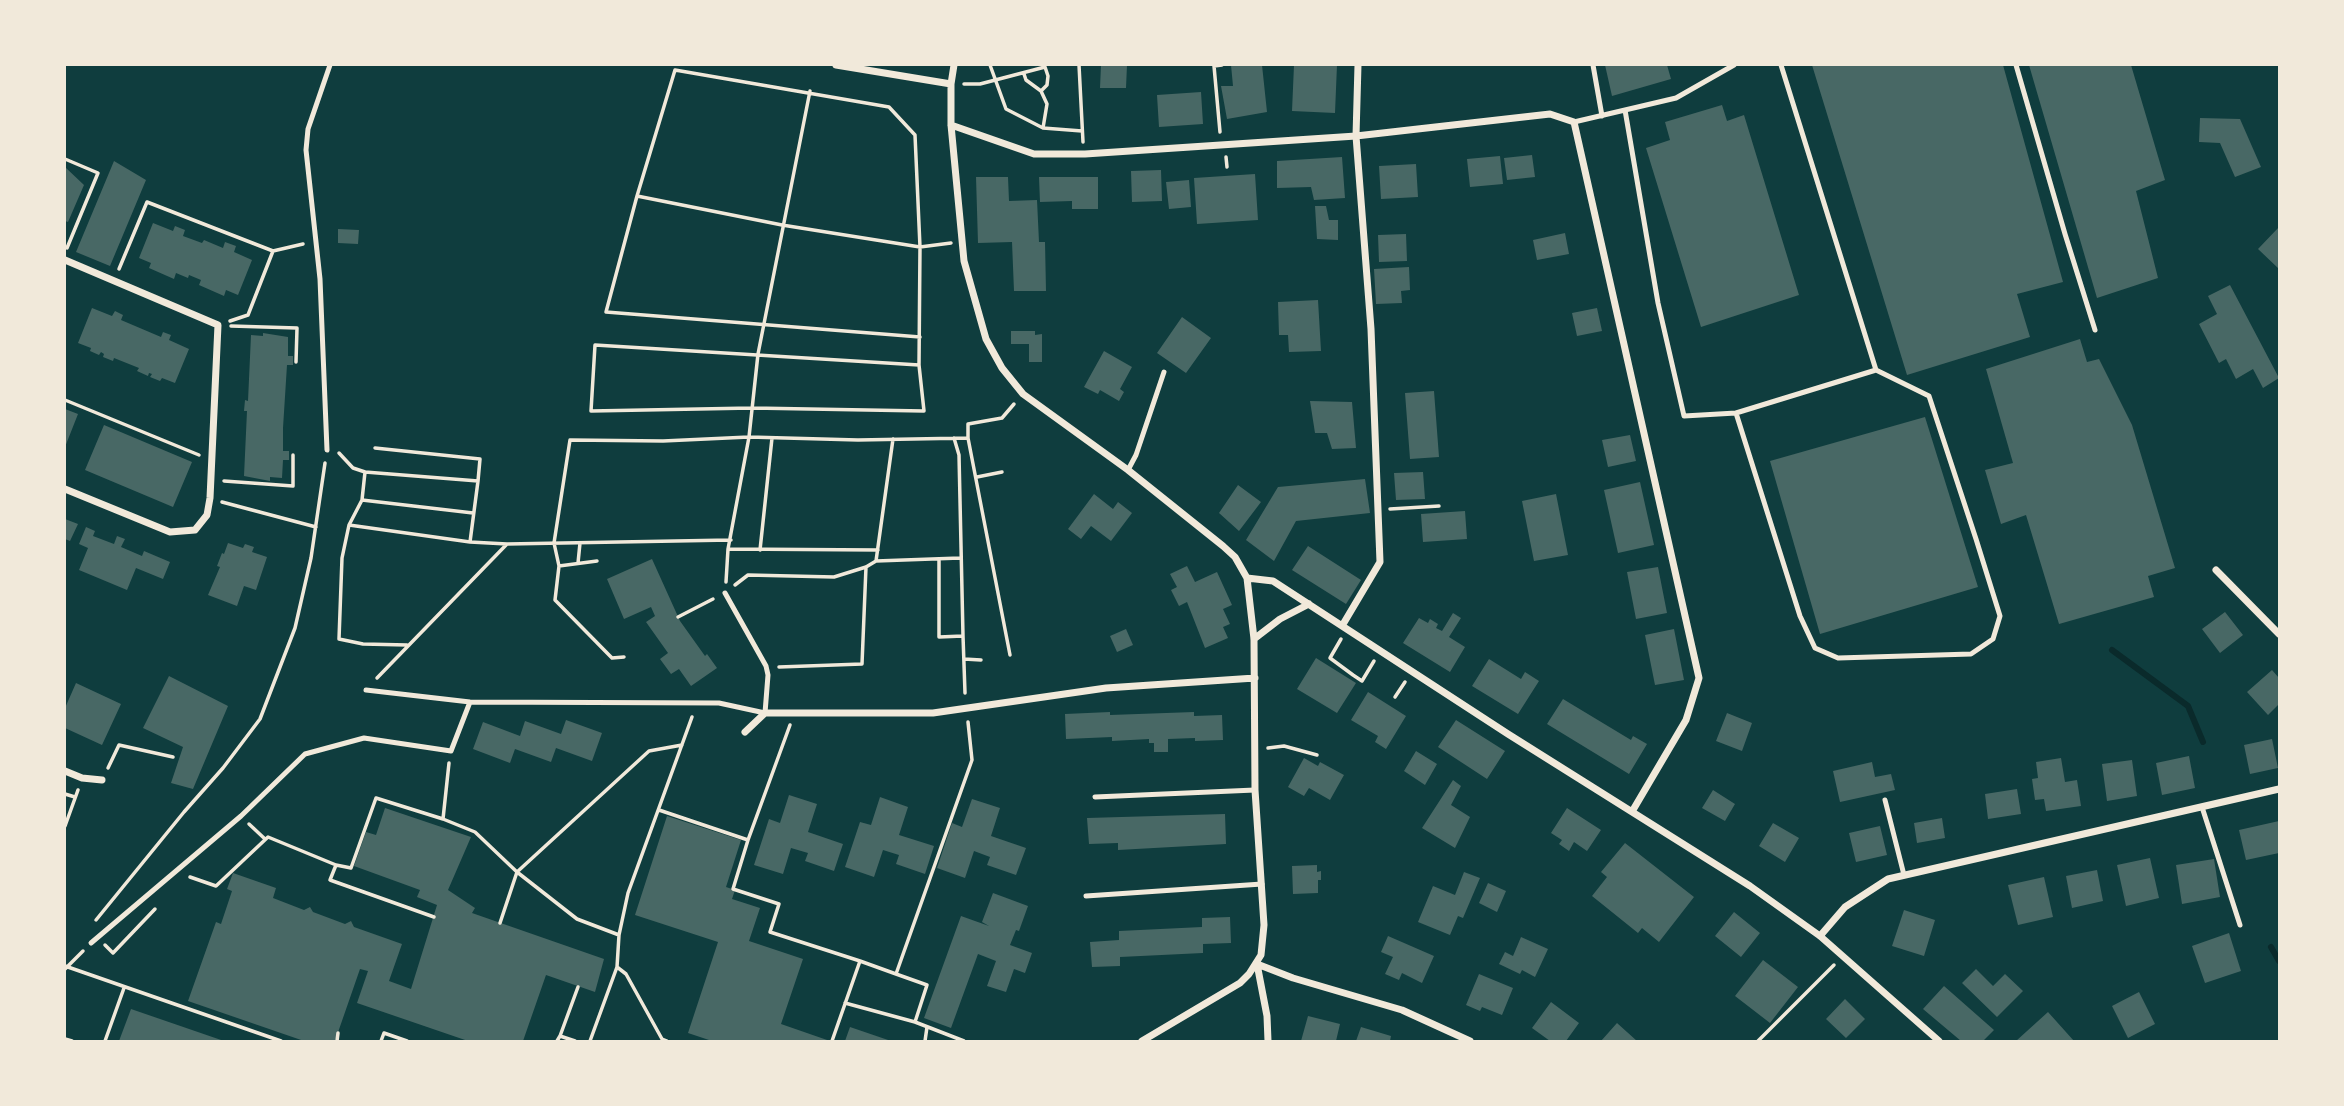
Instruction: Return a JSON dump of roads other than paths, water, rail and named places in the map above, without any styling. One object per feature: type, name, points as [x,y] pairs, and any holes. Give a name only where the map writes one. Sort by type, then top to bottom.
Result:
[{"type":"street","points":[[836,65],[951,84]]},
{"type":"street","points":[[954,65],[951,125],[964,261],[986,339],[1002,368],[1023,394],[1128,470],[1223,546],[1235,557],[1247,578],[1254,639],[1255,790],[1262,884],[1263,945],[1257,964],[1240,983],[1142,1041]]},
{"type":"street","points":[[1344,627],[1380,562],[1371,329],[1356,136],[1358,65]]},
{"type":"street","points":[[951,125],[1034,154],[1085,154],[1356,136],[1550,114],[1574,122],[1699,678],[1686,720],[1633,810]]},
{"type":"street","points":[[65,260],[218,325],[210,498],[207,515],[195,530],[170,532],[65,489]]},
{"type":"street","points":[[2216,570],[2279,634]]},
{"type":"street","points":[[1247,578],[1273,581],[1508,734],[1633,810],[1750,886],[1820,936],[1939,1041]]},
{"type":"street","points":[[1254,639],[1280,618],[1309,604]]},
{"type":"street","points":[[745,732],[765,713],[933,713],[1106,688],[1255,678]]},
{"type":"street","points":[[65,771],[82,778],[102,780]]},
{"type":"street","points":[[1820,936],[1845,907],[1888,879],[2279,789]]},
{"type":"street","points":[[1257,964],[1267,1016],[1268,1041]]},
{"type":"street","points":[[1257,964],[1293,978],[1402,1010],[1470,1041]]},
{"type":"lane","points":[[327,450],[320,279],[306,150],[309,129],[330,65]]},
{"type":"lane","points":[[1593,65],[1602,116]]},
{"type":"lane","points":[[1574,122],[1676,98],[1734,65]]},
{"type":"lane","points":[[1781,65],[1876,370]]},
{"type":"lane","points":[[2016,65],[2095,330]]},
{"type":"lane","points":[[1625,110],[1658,303],[1684,416],[1736,413],[1876,370],[1929,396],[2000,617],[1993,639],[1971,654],[1838,658],[1815,648],[1800,616],[1736,413]]},
{"type":"lane","points":[[1128,470],[1136,455],[1164,372]]},
{"type":"lane","points":[[366,690],[470,702],[719,703],[765,713],[768,675],[766,666],[725,593]]},
{"type":"lane","points":[[94,940],[241,816],[305,754],[365,738],[451,751],[470,702]]},
{"type":"lane","points":[[1095,797],[1255,790]]},
{"type":"lane","points":[[1885,800],[1904,875]]},
{"type":"lane","points":[[2202,807],[2240,925]]},
{"type":"lane","points":[[1086,896],[1262,884]]},
{"type":"waterway","points":[[2112,650],[2188,706],[2203,742]]},
{"type":"waterway","points":[[2271,947],[2279,961]]}]
